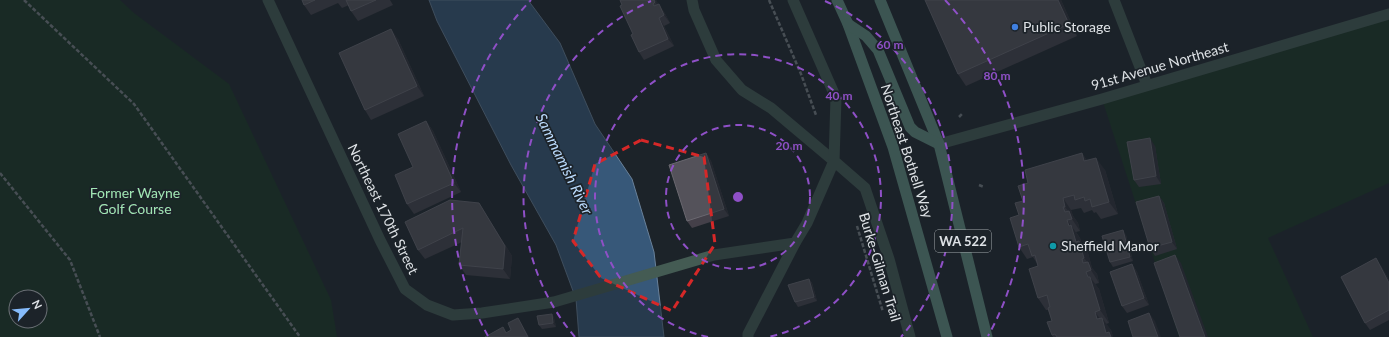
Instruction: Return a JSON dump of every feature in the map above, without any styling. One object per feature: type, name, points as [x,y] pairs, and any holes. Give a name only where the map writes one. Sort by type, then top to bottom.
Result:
[{"type":"main road","name":"Northeast Bothell Way","points":[[837,0],[848,24],[893,148],[947,337]]},
{"type":"main road","name":"Northeast Bothell Way","points":[[880,0],[938,144],[987,337]]},
{"type":"main road","points":[[848,24],[866,36],[878,50],[910,127],[915,132],[938,144]]},
{"type":"street","name":"Northeast 170th Street","points":[[268,0],[380,240],[405,289],[426,305],[453,315],[482,313],[554,302],[714,255],[795,243]]},
{"type":"street","points":[[692,0],[694,10],[716,60],[742,90],[771,108],[865,188],[889,259],[910,337]]},
{"type":"street","points":[[748,337],[748,334],[795,243],[807,223],[834,161],[836,98],[793,0]]},
{"type":"street","points":[[1114,0],[1147,85]]},
{"type":"street","name":"91st Avenue Northeast","points":[[938,144],[1389,14]]},
{"type":"path","points":[[24,0],[134,104],[300,337]]},
{"type":"path","points":[[769,0],[801,74]]},
{"type":"path","points":[[959,117],[963,112]]},
{"type":"path","points":[[0,173],[70,260],[100,337]]},
{"type":"path","points":[[979,185],[984,187]]},
{"type":"path","name":"Burke-Gilman Trail","points":[[855,220],[884,315]]},
{"type":"highlighted area","points":[[641,140],[704,157],[715,244],[672,311],[601,278],[573,241],[595,164]]},
{"type":"green space","name":"Former Wayne Golf Course","points":[[0,0],[120,0],[134,13],[229,84],[331,300],[337,337],[0,337]]},
{"type":"green space","points":[[1389,14],[1389,183],[1268,238],[1313,337],[1179,337],[1102,99]]},
{"type":"water","name":"Sammamish River","points":[[429,0],[528,0],[560,43],[595,124],[632,179],[654,252],[664,337],[579,337],[576,299],[556,245],[511,165],[437,21]]},
{"type":"building","points":[[302,0],[315,0],[304,5]]},
{"type":"building","points":[[346,0],[376,0],[351,11]]},
{"type":"building","points":[[620,0],[654,0],[654,6],[659,4],[664,15],[659,18],[668,39],[639,52],[631,35],[633,34],[620,6],[622,5]]},
{"type":"building","points":[[925,0],[1058,0],[1069,24],[958,74]]},
{"type":"building","points":[[391,29],[417,86],[365,110],[339,53]]},
{"type":"building","points":[[426,121],[454,183],[407,204],[395,175],[413,167],[398,134]]},
{"type":"building","points":[[1150,138],[1156,176],[1134,180],[1127,142]]},
{"type":"building","points":[[706,153],[724,209],[687,221],[669,165]]},
{"type":"building","name":"Sheffield Manor","points":[[1082,153],[1084,161],[1096,158],[1109,202],[1092,207],[1090,199],[1085,201],[1084,197],[1075,200],[1074,195],[1063,198],[1065,207],[1063,207],[1065,212],[1069,211],[1072,219],[1067,220],[1069,226],[1071,225],[1076,242],[1079,241],[1084,258],[1082,259],[1083,263],[1088,262],[1091,270],[1086,272],[1088,277],[1090,277],[1100,310],[1095,312],[1097,319],[1102,318],[1106,333],[1109,332],[1111,337],[1057,337],[1055,334],[1052,335],[1047,322],[1052,321],[1048,308],[1050,307],[1047,295],[1038,298],[1029,269],[1038,266],[1035,255],[1032,256],[1028,244],[1019,247],[1010,218],[1019,215],[1015,203],[1023,201],[1018,186],[1028,183],[1025,170]]},
{"type":"building","points":[[1159,196],[1172,242],[1150,248],[1136,202]]},
{"type":"building","points":[[450,200],[479,203],[505,246],[503,269],[459,265],[463,228],[418,250],[405,222]]},
{"type":"building","points":[[1123,230],[1130,257],[1110,262],[1102,236]]},
{"type":"building","points":[[1175,255],[1205,337],[1180,337],[1154,263]]},
{"type":"building","points":[[1376,258],[1389,283],[1389,310],[1365,323],[1341,277]]},
{"type":"building","points":[[1132,264],[1144,298],[1122,306],[1110,272]]},
{"type":"building","points":[[809,279],[814,297],[795,302],[788,285]]},
{"type":"building","points":[[1149,313],[1158,337],[1133,337],[1128,321]]},
{"type":"building","points":[[552,314],[553,323],[539,325],[537,316]]},
{"type":"building","points":[[518,318],[528,337],[485,337],[503,327],[506,333],[511,330],[508,323]]},
{"type":"place","name":"Public Storage","points":[[1015,27]]},
{"type":"place","name":"Sheffield Manor","points":[[1053,246]]}]
